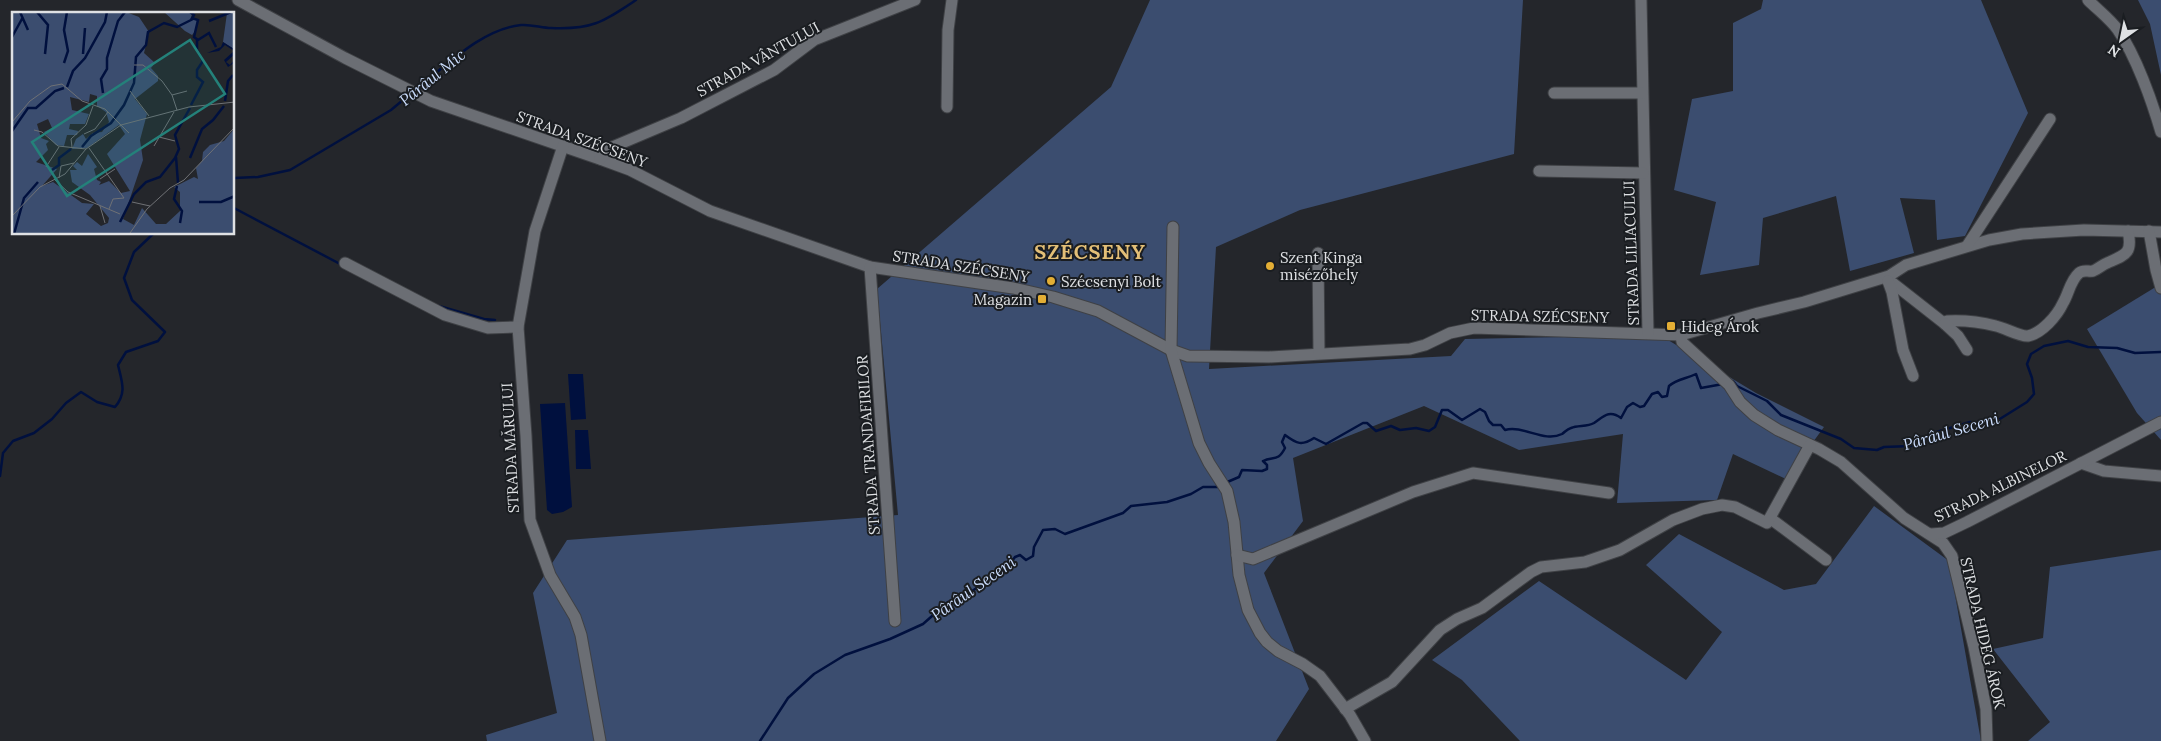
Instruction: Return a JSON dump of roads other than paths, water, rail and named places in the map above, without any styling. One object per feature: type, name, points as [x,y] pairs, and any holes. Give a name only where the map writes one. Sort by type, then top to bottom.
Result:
[{"type":"street","name":"STRADA SZÉCSENY","points":[[238,0],[345,58],[431,101],[630,170],[710,211],[870,267],[1013,288],[1053,297],[1098,311],[1170,350],[1198,357],[1270,357],[1416,348],[1450,333],[1474,328],[1648,333],[1681,336],[1888,279],[1906,265],[1967,246],[2022,234],[2084,230],[2155,232]]},
{"type":"street","points":[[947,107],[948,30],[952,0]]},
{"type":"street","name":"STRADA LILIACULUI","points":[[1641,0],[1643,172],[1648,333]]},
{"type":"street","points":[[2088,0],[2114,24],[2122,37],[2137,66],[2161,132]]},
{"type":"street","name":"STRADA VÂNTULUI","points":[[600,159],[610,148],[681,118],[774,70],[814,40],[910,1]]},
{"type":"street","points":[[1554,93],[1642,93]]},
{"type":"street","points":[[1967,246],[2050,119]]},
{"type":"street","name":"STRADA MĂRULUI","points":[[563,146],[535,231],[518,326],[530,520],[550,575],[575,617],[581,635],[600,741]]},
{"type":"street","name":"STRADA LILIACULUI","points":[[1539,171],[1643,172]]},
{"type":"street","points":[[1173,227],[1170,350],[1199,443],[1209,463],[1224,484],[1231,507],[1239,575],[1248,610],[1260,633],[1278,651],[1303,664],[1320,676],[1345,708],[1365,741]]},
{"type":"street","points":[[1945,324],[1947,321],[1974,322],[1996,326],[2022,336],[2035,334],[2048,323],[2063,303],[2070,285],[2083,270],[2092,271],[2121,257],[2128,251],[2131,244],[2128,231]]},
{"type":"street","points":[[2155,232],[2154,261],[2161,288]]},
{"type":"street","points":[[1318,253],[1319,353]]},
{"type":"street","points":[[345,263],[445,316],[488,328],[518,326]]},
{"type":"street","name":"STRADA TRANDAFIRILOR","points":[[870,267],[896,622]]},
{"type":"street","points":[[1888,279],[1945,324],[1958,336],[1967,350]]},
{"type":"street","points":[[1888,279],[1903,350],[1913,376]]},
{"type":"street","name":"STRADA HIDEG ÁROK","points":[[1681,336],[1682,342],[1725,381],[1740,402],[1754,415],[1778,430],[1841,462],[1904,518],[1932,534],[1943,543],[1952,556],[1959,581],[1986,709],[1987,741]]},
{"type":"street","name":"STRADA ALBINELOR","points":[[1932,534],[1944,533],[2161,422]]},
{"type":"street","points":[[1345,708],[1392,682],[1440,630],[1457,619],[1482,608],[1531,572],[1541,567],[1585,562],[1620,550],[1672,520],[1702,509],[1722,505],[1735,507],[1767,523],[1771,519],[1810,445]]},
{"type":"street","name":"STRADA ALBINELOR","points":[[2081,463],[2104,471],[2161,476]]},
{"type":"street","points":[[1237,555],[1253,559],[1413,492],[1473,473],[1609,493]]},
{"type":"street","points":[[1771,519],[1826,560]]},
{"type":"waterway","name":"Pârâul Mic","points":[[415,90],[464,50],[506,28],[521,25],[548,28],[587,26],[615,14],[636,0]]},
{"type":"waterway","name":"Pârâul Mic","points":[[235,178],[258,177],[290,170],[391,110],[409,95]]},
{"type":"waterway","points":[[235,209],[342,265]]},
{"type":"waterway","name":"Pârâul Mic","points":[[0,476],[3,453],[13,441],[34,433],[52,419],[66,403],[81,392],[97,402],[115,407],[119,402],[122,392],[118,365],[126,352],[158,341],[165,332],[132,300],[124,278],[134,252],[152,235]]},
{"type":"waterway","points":[[439,306],[484,319],[495,320]]},
{"type":"waterway","name":"Pârâul Seceni","points":[[1733,381],[1737,386],[1767,401],[1781,415],[1841,439],[1854,448],[1877,450],[1884,447],[1911,446],[1930,434],[1970,422],[1982,424],[1995,422],[2027,402],[2034,394],[2032,378],[2027,364],[2031,354],[2044,346],[2068,341],[2088,347],[2117,348],[2135,353],[2161,352]]},
{"type":"waterway","name":"Pârâul Seceni","points":[[1225,483],[1239,477],[1242,470],[1262,471],[1267,469],[1267,465],[1263,461],[1280,455],[1285,448],[1282,442],[1285,435],[1300,443],[1314,438],[1326,444],[1363,423],[1367,423],[1376,431],[1391,426],[1400,430],[1416,428],[1429,431],[1435,427],[1442,410],[1448,410],[1462,420],[1480,409],[1485,412],[1493,425],[1501,425],[1505,430],[1512,429],[1555,436],[1562,434],[1568,429],[1594,423],[1606,415],[1613,414],[1621,418],[1627,407],[1633,403],[1640,407],[1644,406],[1652,394],[1658,392],[1662,397],[1667,396],[1669,386],[1678,380],[1696,374],[1701,388],[1723,384]]},
{"type":"waterway","name":"Pârâul Seceni","points":[[760,741],[788,698],[814,674],[845,655],[890,639],[923,624],[948,602],[961,599],[1009,565],[1015,557],[1020,555],[1026,560],[1033,556],[1034,547],[1043,530],[1055,529],[1065,534],[1123,513],[1131,506],[1167,502],[1191,494],[1203,487],[1219,487]]},
{"type":"place","name":"Szent Kinga misézőhely","points":[[1270,266]]},
{"type":"place","name":"Szécsenyi Bolt","points":[[1051,281]]},
{"type":"place","name":"Magazin","points":[[1042,299]]},
{"type":"place","name":"Hideg Árok","points":[[1671,326]]},
{"type":"district","name":"SZÉCSENY","points":[[1090,251]]}]
